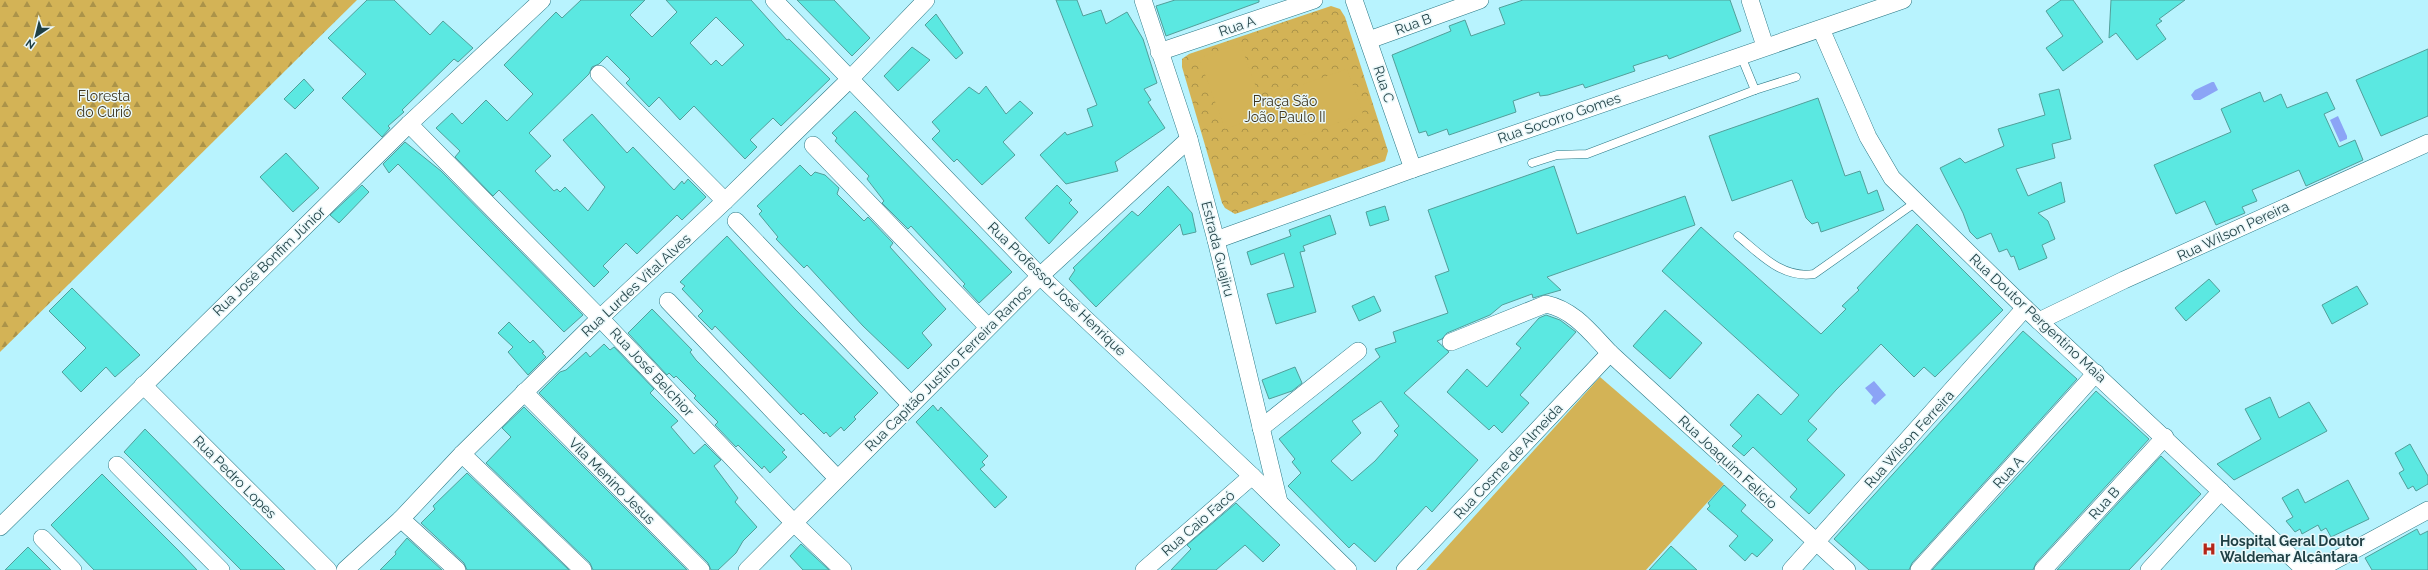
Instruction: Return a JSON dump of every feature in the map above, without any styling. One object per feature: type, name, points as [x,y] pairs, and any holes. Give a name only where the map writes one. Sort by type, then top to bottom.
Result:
[{"type":"street","name":"Rua José Bonfim Júnior","points":[[0,527],[409,124],[542,0]]},
{"type":"street","name":"Rua Professor José Henrique","points":[[774,0],[851,78],[1040,276],[1252,476],[1348,570]]},
{"type":"street","name":"Rua Lurdes Vítal Alves","points":[[345,570],[401,519],[462,454],[600,318],[725,201],[851,78],[926,0]]},
{"type":"street","name":"Estrada Guajiru","points":[[1143,0],[1189,139],[1216,240],[1279,502]]},
{"type":"street","name":"Rua A","points":[[1159,52],[1314,0]]},
{"type":"street","name":"Rua C","points":[[1354,0],[1370,40],[1413,169]]},
{"type":"street","name":"Rua B","points":[[1370,40],[1480,0]]},
{"type":"street","points":[[1750,0],[1766,46]]},
{"type":"street","name":"Rua Socorro Gomes","points":[[1216,240],[1413,169],[1903,0]]},
{"type":"street","name":"Rua Doutor Pergentino Maia","points":[[1821,29],[1835,66],[1877,154],[1892,178],[2025,308],[2165,437],[2305,570]]},
{"type":"street","points":[[599,74],[725,201]]},
{"type":"street","name":"Rua José Belchior","points":[[409,124],[600,318],[793,522],[843,570]]},
{"type":"street","name":"Rua Capitão Justino Ferreira Ramos","points":[[747,570],[910,404],[1040,276],[1189,139]]},
{"type":"street","name":"Rua Wilson Pereira","points":[[2039,321],[2124,280],[2428,143]]},
{"type":"street","points":[[813,145],[988,327]]},
{"type":"street","points":[[736,221],[910,404]]},
{"type":"street","points":[[668,301],[837,478]]},
{"type":"street","name":"Rua Joaquim Felício","points":[[1450,342],[1546,304],[1561,307],[1582,323],[1610,353],[1816,544],[1847,570]]},
{"type":"street","name":"Rua Wilson Ferreira","points":[[1791,570],[1816,544],[2025,308]]},
{"type":"street","points":[[1261,428],[1358,351]]},
{"type":"street","name":"Rua Cosme de Almeida","points":[[1405,570],[1610,353]]},
{"type":"street","name":"Rua A","points":[[1919,570],[2096,374]]},
{"type":"street","name":"Rua Pedro Lopes","points":[[143,385],[328,570]]},
{"type":"street","name":"Vila Menino Jesus","points":[[524,392],[701,570]]},
{"type":"street","name":"Rua B","points":[[2043,570],[2165,437]]},
{"type":"street","points":[[462,454],[583,570]]},
{"type":"street","points":[[117,465],[221,570]]},
{"type":"street","name":"Rua Caio Facó","points":[[1144,570],[1252,476]]},
{"type":"street","points":[[2149,570],[2221,491]]},
{"type":"street","points":[[2317,570],[2428,510]]},
{"type":"street","points":[[401,519],[457,570]]},
{"type":"street","points":[[42,538],[73,570]]},
{"type":"lane","points":[[1741,56],[1755,90]]},
{"type":"lane","points":[[1532,163],[1557,155],[1587,154],[1755,90],[1796,77]]},
{"type":"lane","points":[[1738,236],[1775,266],[1788,273],[1803,276],[1814,274],[1916,202]]},
{"type":"green space","name":"Floresta do Curió","points":[[0,0],[357,0],[0,352]]},
{"type":"green space","name":"Praça São João Paulo II","points":[[1331,6],[1340,9],[1345,17],[1388,151],[1385,161],[1235,214],[1225,208],[1222,203],[1182,67],[1182,59],[1189,54]]},
{"type":"green space","points":[[1240,43],[1266,115],[1225,129],[1199,58]]},
{"type":"green space","points":[[1347,69],[1363,114],[1297,137],[1281,92]]},
{"type":"green space","points":[[1600,377],[1724,484],[1646,570],[1426,570]]},
{"type":"water","points":[[2214,82],[2218,90],[2200,100],[2194,100],[2191,95],[2195,90]]},
{"type":"water","points":[[2338,116],[2347,136],[2347,139],[2340,142],[2330,120]]},
{"type":"water","points":[[1874,381],[1886,395],[1875,405],[1871,401],[1873,397],[1865,388]]},
{"type":"building","points":[[367,0],[394,0],[430,35],[443,21],[473,48],[458,62],[454,59],[402,110],[404,112],[388,126],[390,128],[382,137],[342,98],[366,74],[328,38]]},
{"type":"building","points":[[581,0],[645,0],[630,15],[652,37],[677,12],[666,0],[751,0],[787,40],[789,39],[830,79],[781,126],[773,118],[750,140],[757,147],[745,159],[694,106],[680,120],[659,97],[649,107],[626,83],[630,79],[607,56],[599,64],[592,67],[589,74],[529,133],[551,156],[535,171],[554,191],[557,189],[560,192],[565,187],[588,211],[605,187],[563,140],[592,114],[627,153],[633,147],[674,190],[682,181],[684,184],[688,179],[706,197],[682,220],[677,215],[637,254],[626,243],[603,266],[609,272],[594,287],[499,190],[493,196],[455,157],[460,151],[436,128],[452,113],[462,124],[486,100],[507,121],[533,94],[504,65],[556,12],[562,18]],"holes":[[[716,17],[744,45],[722,66],[716,60],[711,65],[690,43]]]},
{"type":"building","points":[[797,0],[834,0],[870,38],[852,56]]},
{"type":"building","points":[[1056,0],[1077,0],[1083,16],[1101,10],[1106,24],[1127,12],[1143,39],[1157,83],[1144,89],[1151,100],[1148,102],[1165,128],[1115,162],[1118,171],[1066,184],[1040,155],[1065,132],[1067,135],[1093,126],[1087,109],[1097,105]]},
{"type":"building","points":[[1175,0],[1259,0],[1259,2],[1166,36],[1156,6]]},
{"type":"building","points":[[1523,0],[1730,0],[1741,31],[1669,59],[1667,55],[1633,66],[1635,71],[1585,88],[1583,84],[1548,95],[1540,96],[1539,92],[1513,101],[1516,112],[1449,135],[1447,129],[1428,136],[1426,131],[1419,133],[1392,55],[1451,31],[1449,26],[1465,20],[1471,36],[1505,24],[1499,8]]},
{"type":"building","points":[[2061,0],[2073,0],[2103,42],[2063,71],[2046,48],[2063,36],[2046,11]]},
{"type":"building","points":[[2111,0],[2185,0],[2159,19],[2162,21],[2156,25],[2166,39],[2137,60],[2116,33],[2109,38]]},
{"type":"building","points":[[936,14],[963,53],[956,59],[925,25]]},
{"type":"building","points":[[912,47],[930,60],[898,91],[884,76]]},
{"type":"building","points":[[2428,49],[2428,116],[2381,136],[2356,80]]},
{"type":"building","points":[[304,79],[314,90],[295,109],[284,99]]},
{"type":"building","points":[[986,86],[1006,114],[1020,101],[1033,113],[1003,142],[1015,155],[982,185],[957,159],[954,162],[932,139],[940,131],[932,122],[969,87],[979,94]]},
{"type":"building","points":[[2059,89],[2071,139],[2052,144],[2055,158],[2016,169],[2028,196],[2061,182],[2065,202],[2038,213],[2048,221],[2055,239],[2042,245],[2047,258],[2019,270],[2014,256],[2011,257],[2007,249],[1999,252],[1991,233],[1977,239],[1970,232],[1963,213],[1940,168],[1960,158],[1965,163],[2004,146],[1998,129],[2045,115],[2039,94]]},
{"type":"building","points":[[2260,92],[2264,102],[2281,94],[2287,108],[2327,92],[2335,109],[2324,114],[2339,147],[2355,140],[2363,160],[2306,186],[2299,170],[2252,190],[2257,201],[2242,207],[2245,213],[2216,225],[2205,201],[2176,214],[2154,165],[2231,132],[2221,109]]},
{"type":"building","points":[[1818,98],[1845,176],[1860,171],[1868,194],[1877,190],[1884,210],[1821,232],[1818,222],[1812,224],[1806,218],[1792,180],[1732,201],[1709,136]]},
{"type":"building","points":[[855,111],[1012,272],[979,303],[963,286],[965,284],[911,226],[908,229],[882,203],[884,201],[867,179],[869,176],[835,141],[837,138],[832,133]]},
{"type":"building","points":[[405,142],[441,171],[583,315],[564,332],[398,164],[389,173],[383,164]]},
{"type":"building","points":[[286,153],[319,188],[293,212],[260,177]]},
{"type":"building","points":[[800,165],[811,176],[815,172],[825,175],[839,188],[837,194],[864,221],[868,217],[893,243],[890,247],[946,309],[922,333],[932,345],[908,369],[863,326],[807,265],[804,268],[776,239],[778,237],[759,214],[762,211],[757,206]]},
{"type":"building","points":[[1554,166],[1577,234],[1685,196],[1695,225],[1547,277],[1561,290],[1533,298],[1532,294],[1502,305],[1490,315],[1447,333],[1442,339],[1437,341],[1449,352],[1404,393],[1478,460],[1432,512],[1426,506],[1375,562],[1354,543],[1349,548],[1288,486],[1301,473],[1292,462],[1295,459],[1279,439],[1380,357],[1375,349],[1396,342],[1393,332],[1448,313],[1435,276],[1449,271],[1428,210]],"holes":[[[1381,401],[1399,426],[1394,431],[1398,435],[1375,461],[1352,481],[1331,461],[1361,433],[1352,421]]]},
{"type":"building","points":[[362,185],[369,192],[339,223],[330,215]]},
{"type":"building","points":[[1057,185],[1072,200],[1069,203],[1078,212],[1049,244],[1025,218]]},
{"type":"building","points":[[1168,186],[1192,213],[1196,232],[1183,235],[1180,224],[1096,307],[1069,279],[1075,270],[1073,268],[1132,211],[1138,216]]},
{"type":"building","points":[[1385,206],[1389,220],[1370,226],[1366,212]]},
{"type":"building","points":[[1330,215],[1336,234],[1303,246],[1305,251],[1300,252],[1316,312],[1276,324],[1267,294],[1294,287],[1284,253],[1251,265],[1247,252],[1291,236],[1289,230]]},
{"type":"building","points":[[1917,224],[2003,310],[1935,377],[1924,367],[1914,377],[1881,344],[1836,390],[1808,421],[1817,429],[1807,440],[1845,475],[1809,514],[1790,497],[1797,489],[1753,447],[1744,456],[1732,446],[1742,436],[1730,425],[1758,394],[1781,415],[1799,395],[1662,271],[1701,227],[1821,334],[1846,309],[1842,306],[1859,290],[1857,288]]},
{"type":"building","points":[[727,236],[795,309],[878,393],[854,417],[856,419],[844,431],[841,427],[830,437],[826,432],[824,434],[803,413],[801,415],[715,326],[712,330],[698,316],[703,311],[682,289],[685,286],[680,282]]},
{"type":"building","points":[[2209,279],[2220,291],[2186,321],[2175,308]]},
{"type":"building","points":[[2357,286],[2368,304],[2332,324],[2322,305]]},
{"type":"building","points":[[72,288],[140,355],[115,377],[106,367],[81,392],[62,372],[86,348],[49,311]]},
{"type":"building","points":[[1374,296],[1381,311],[1359,321],[1352,306]]},
{"type":"building","points":[[652,309],[692,350],[690,352],[696,360],[785,450],[782,452],[787,457],[770,473],[764,466],[762,469],[738,445],[736,447],[715,425],[718,422],[694,398],[696,396],[676,376],[674,378],[669,373],[667,375],[628,333]]},
{"type":"building","points":[[1665,310],[1702,343],[1670,379],[1633,346]]},
{"type":"building","points":[[1546,315],[1560,320],[1576,332],[1520,395],[1529,403],[1502,433],[1494,425],[1489,430],[1447,392],[1467,369],[1487,387],[1521,348],[1516,344],[1539,318]]},
{"type":"building","points":[[509,322],[530,343],[533,340],[544,352],[542,353],[546,357],[528,375],[508,352],[513,347],[498,333]]},
{"type":"building","points":[[2023,331],[2077,379],[1912,563],[1909,570],[1869,570],[1834,539]]},
{"type":"building","points":[[604,344],[610,350],[614,347],[654,389],[650,393],[678,421],[671,427],[694,454],[705,444],[721,460],[714,466],[738,498],[735,502],[757,527],[743,541],[736,553],[718,570],[711,570],[708,563],[539,393],[560,372],[566,370],[586,352],[590,357]]},
{"type":"building","points":[[1295,367],[1302,383],[1292,391],[1269,399],[1262,380]]},
{"type":"building","points":[[2096,391],[2149,439],[2036,563],[2033,570],[1932,570]]},
{"type":"building","points":[[2270,397],[2279,418],[2309,402],[2327,431],[2234,480],[2217,464],[2261,439],[2245,409]]},
{"type":"building","points":[[933,405],[938,411],[941,407],[988,456],[982,462],[985,465],[980,469],[1007,497],[995,508],[916,422]]},
{"type":"building","points":[[524,407],[687,570],[593,570],[590,563],[486,463],[511,437],[502,428]]},
{"type":"building","points":[[145,429],[285,570],[241,570],[124,452]]},
{"type":"building","points":[[2410,444],[2428,476],[2428,484],[2416,491],[2413,486],[2408,489],[2399,473],[2404,470],[2395,453]]},
{"type":"building","points":[[2161,456],[2201,494],[2129,570],[2057,570]]},
{"type":"building","points":[[467,473],[569,570],[467,570],[464,563],[421,523],[435,509],[433,506]]},
{"type":"building","points":[[102,474],[197,570],[94,570],[51,525]]},
{"type":"building","points":[[2348,480],[2369,519],[2331,537],[2326,528],[2321,531],[2318,525],[2302,534],[2300,529],[2295,532],[2286,521],[2293,517],[2282,498],[2298,489],[2305,503]]},
{"type":"building","points":[[1724,485],[1746,505],[1741,511],[1773,540],[1757,557],[1752,553],[1745,561],[1729,546],[1738,536],[1707,509],[1710,506],[1708,503]]},
{"type":"building","points":[[1236,503],[1280,545],[1263,562],[1245,545],[1216,570],[1171,570],[1191,549],[1187,545]]},
{"type":"building","points":[[2417,529],[2420,535],[2428,531],[2428,570],[2372,570],[2365,558]]},
{"type":"building","points":[[407,538],[442,570],[380,570],[396,554],[395,552]]},
{"type":"building","points":[[801,544],[829,570],[803,570],[790,556]]},
{"type":"building","points":[[1671,546],[1697,570],[1649,570]]},
{"type":"building","points":[[28,547],[51,570],[5,570]]},
{"type":"place","name":"Hospital Geral Doutor Waldemar Alcântara","points":[[2209,549]]}]
